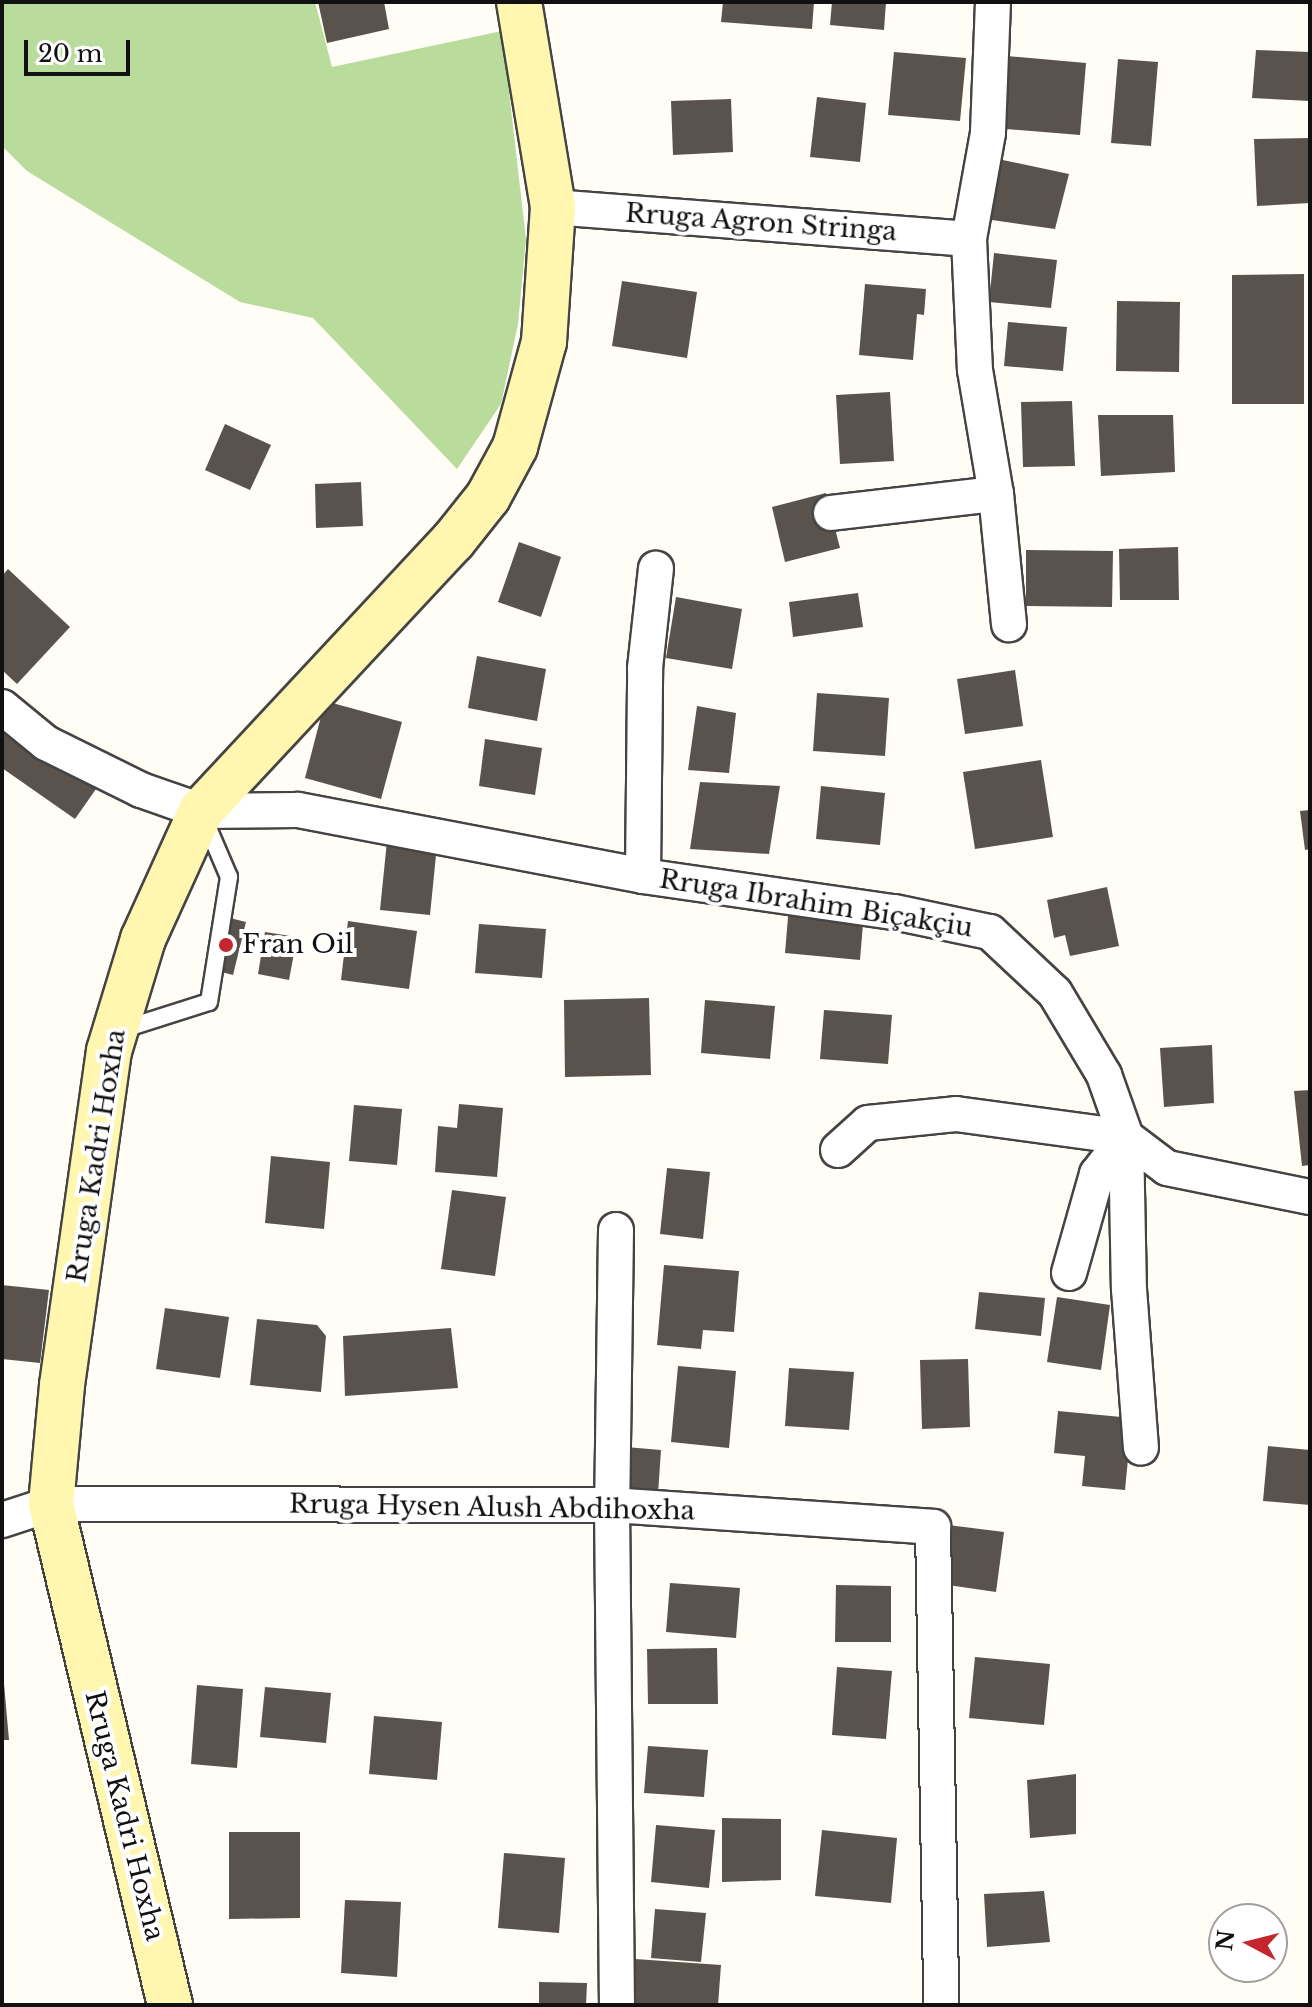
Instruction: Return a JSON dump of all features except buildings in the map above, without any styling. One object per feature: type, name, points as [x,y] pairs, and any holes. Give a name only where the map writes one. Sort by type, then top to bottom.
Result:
[{"type":"main road","name":"Rruga Kadri Hoxha","points":[[170,2005],[51,1504],[62,1385],[115,1031],[143,939],[201,811],[443,553],[488,497],[515,447],[534,393],[544,342],[553,207],[519,2]]},
{"type":"street","points":[[993,2],[988,133],[969,239],[975,370],[996,494],[1009,624]]},
{"type":"street","name":"Rruga Agron Stringa","points":[[553,207],[969,239]]},
{"type":"street","points":[[831,513],[996,494]]},
{"type":"street","points":[[643,876],[643,711],[656,569]]},
{"type":"street","points":[[2,707],[46,743],[89,765],[201,811]]},
{"type":"street","name":"Rruga Ibrahim Biçakçiu","points":[[201,811],[298,810],[643,876],[894,912],[990,932],[1055,993],[1104,1075],[1126,1137]]},
{"type":"street","points":[[838,1150],[868,1123],[956,1114],[1126,1137],[1167,1168],[1310,1197]]},
{"type":"street","points":[[1069,1273],[1097,1174],[1126,1137]]},
{"type":"street","points":[[1126,1137],[1129,1289],[1141,1448]]},
{"type":"street","points":[[616,1230],[612,1505],[617,2005]]},
{"type":"street","name":"Rruga Hysen Alush Abdihoxha","points":[[2,1520],[51,1504],[612,1505],[933,1527],[941,2005]]},
{"type":"lane","points":[[115,1031],[209,1002],[229,877],[201,811]]},
{"type":"green space","points":[[2,2],[315,2],[332,67],[502,31],[526,239],[518,324],[501,404],[457,469],[313,318],[240,302],[27,171],[2,146]]},
{"type":"place","name":"Fran Oil","points":[[226,945]]}]
